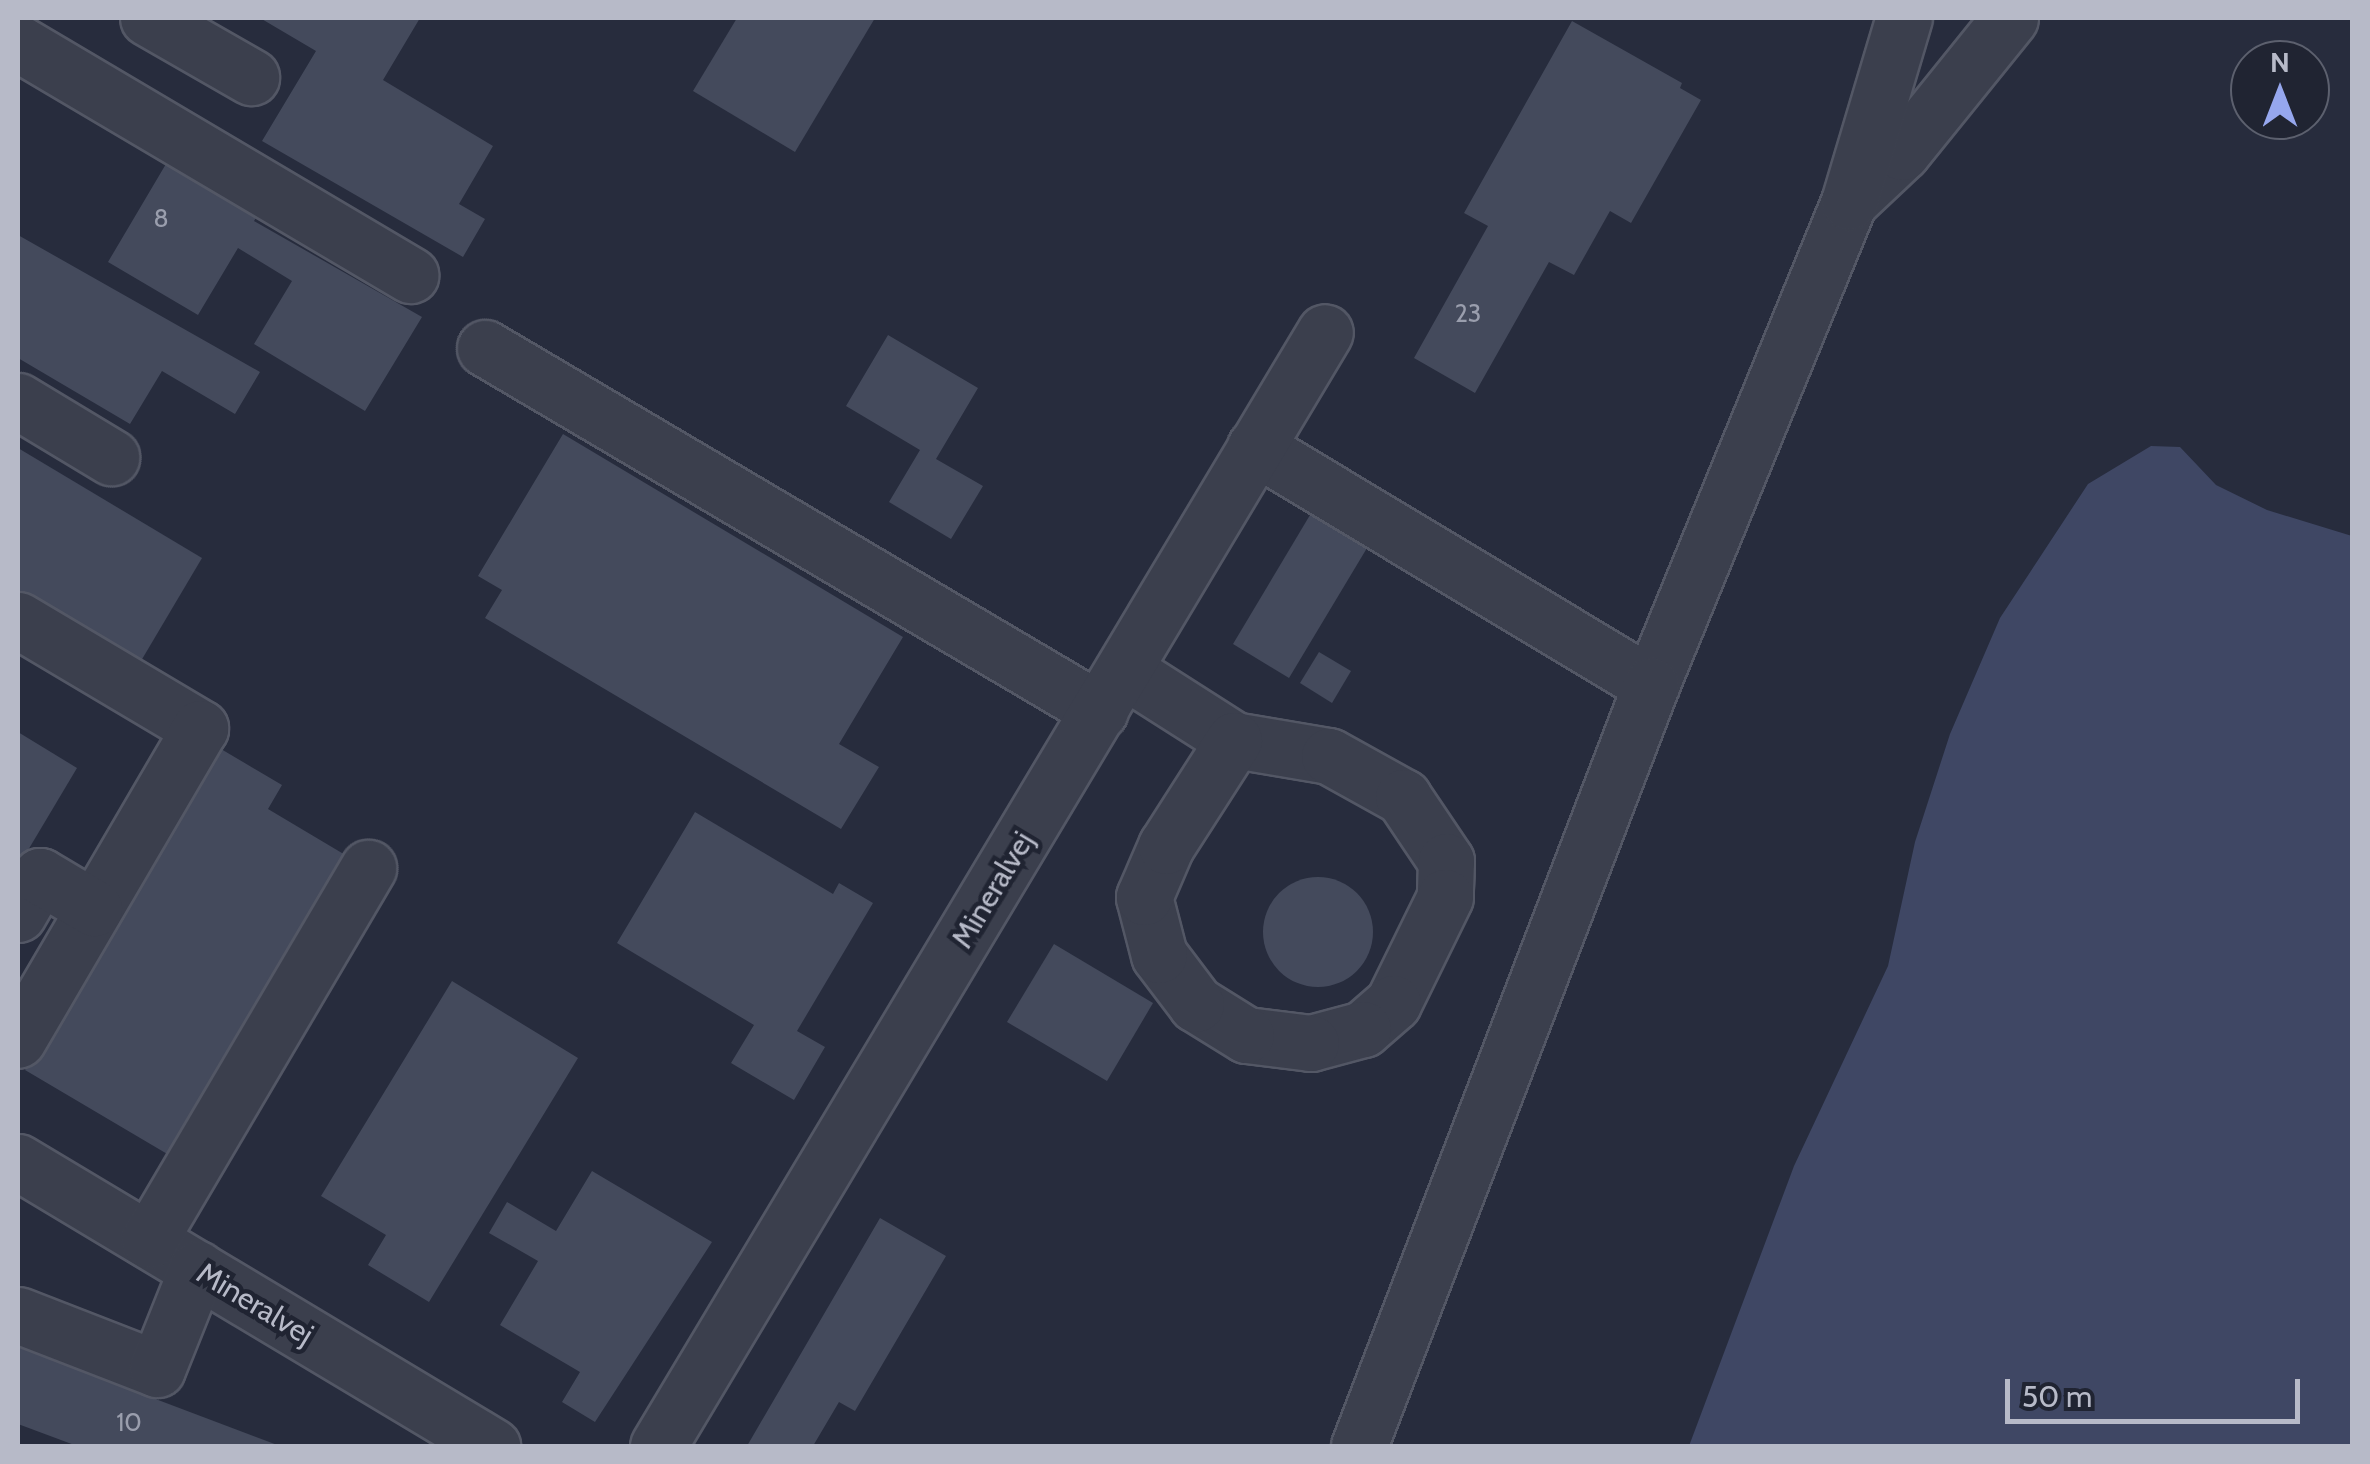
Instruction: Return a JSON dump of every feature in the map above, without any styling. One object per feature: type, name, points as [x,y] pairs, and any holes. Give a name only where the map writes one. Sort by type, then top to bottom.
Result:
[{"type":"street","points":[[148,18],[251,77]]},
{"type":"street","points":[[1358,1446],[1650,685],[1849,202],[1904,18]]},
{"type":"street","points":[[1849,202],[1902,152],[2010,18]]},
{"type":"street","points":[[18,43],[410,275]]},
{"type":"street","name":"Mineralvej","points":[[658,1446],[1325,332]]},
{"type":"street","points":[[485,348],[1112,691],[1234,740],[1329,756],[1403,797],[1446,861],[1445,897],[1393,1003],[1364,1029],[1311,1043],[1246,1036],[1196,1004],[1159,955],[1144,897],[1166,846],[1234,740]]},
{"type":"street","points":[[18,401],[111,457]]},
{"type":"street","points":[[1255,448],[1650,685]]},
{"type":"street","points":[[18,620],[200,728],[18,1040]]},
{"type":"street","points":[[149,1240],[368,868]]},
{"type":"street","points":[[18,914],[40,876],[94,908]]},
{"type":"street","name":"Mineralvej","points":[[20,1170],[149,1240],[492,1446]]},
{"type":"street","points":[[18,1316],[157,1369],[197,1269]]},
{"type":"water","points":[[2151,446],[2180,447],[2216,485],[2267,510],[2352,536],[2352,1446],[1689,1446],[1794,1166],[1888,966],[1915,842],[1950,734],[2000,618],[2088,484]]},
{"type":"building","points":[[260,18],[420,18],[383,80],[493,146],[459,204],[485,219],[463,257],[262,141],[316,51]]},
{"type":"building","points":[[737,18],[875,18],[795,152],[693,91]]},
{"type":"building","points":[[1572,21],[1682,83],[1680,88],[1701,100],[1631,223],[1610,211],[1574,275],[1549,262],[1475,393],[1414,358],[1488,226],[1464,213]]},
{"type":"building","points":[[176,147],[267,200],[254,221],[422,317],[365,411],[254,344],[292,281],[238,248],[198,315],[108,262]]},
{"type":"building","points":[[18,235],[260,372],[235,414],[162,371],[130,424],[18,358]]},
{"type":"building","points":[[888,335],[978,388],[936,459],[983,486],[951,539],[889,502],[920,450],[846,406]]},
{"type":"building","points":[[563,434],[903,637],[839,744],[879,767],[841,829],[485,618],[502,590],[478,576]]},
{"type":"building","points":[[18,448],[202,558],[138,666],[18,595]]},
{"type":"building","points":[[1313,510],[1370,543],[1289,678],[1233,644]]},
{"type":"building","points":[[1319,652],[1351,671],[1332,703],[1300,683]]},
{"type":"building","points":[[18,732],[77,768],[18,867]]},
{"type":"building","points":[[221,749],[282,785],[268,809],[352,859],[174,1158],[25,1070]]},
{"type":"building","points":[[695,812],[833,894],[839,883],[873,903],[797,1031],[825,1047],[794,1100],[731,1063],[754,1025],[617,943]]},
{"type":"building","points":[[1318,877],[1339,881],[1357,893],[1369,911],[1373,932],[1369,953],[1357,971],[1339,983],[1318,987],[1297,983],[1279,971],[1267,953],[1263,932],[1267,911],[1279,893],[1297,881]]},
{"type":"building","points":[[1054,944],[1153,1003],[1107,1081],[1007,1022]]},
{"type":"building","points":[[452,981],[578,1058],[429,1302],[368,1265],[386,1235],[321,1196]]},
{"type":"building","points":[[592,1171],[712,1242],[595,1422],[562,1402],[580,1372],[500,1325],[538,1261],[489,1233],[507,1202],[556,1231]]},
{"type":"building","points":[[880,1218],[946,1256],[855,1411],[839,1402],[813,1446],[747,1446]]},
{"type":"building","points":[[18,1347],[280,1446],[77,1446],[18,1424]]}]
